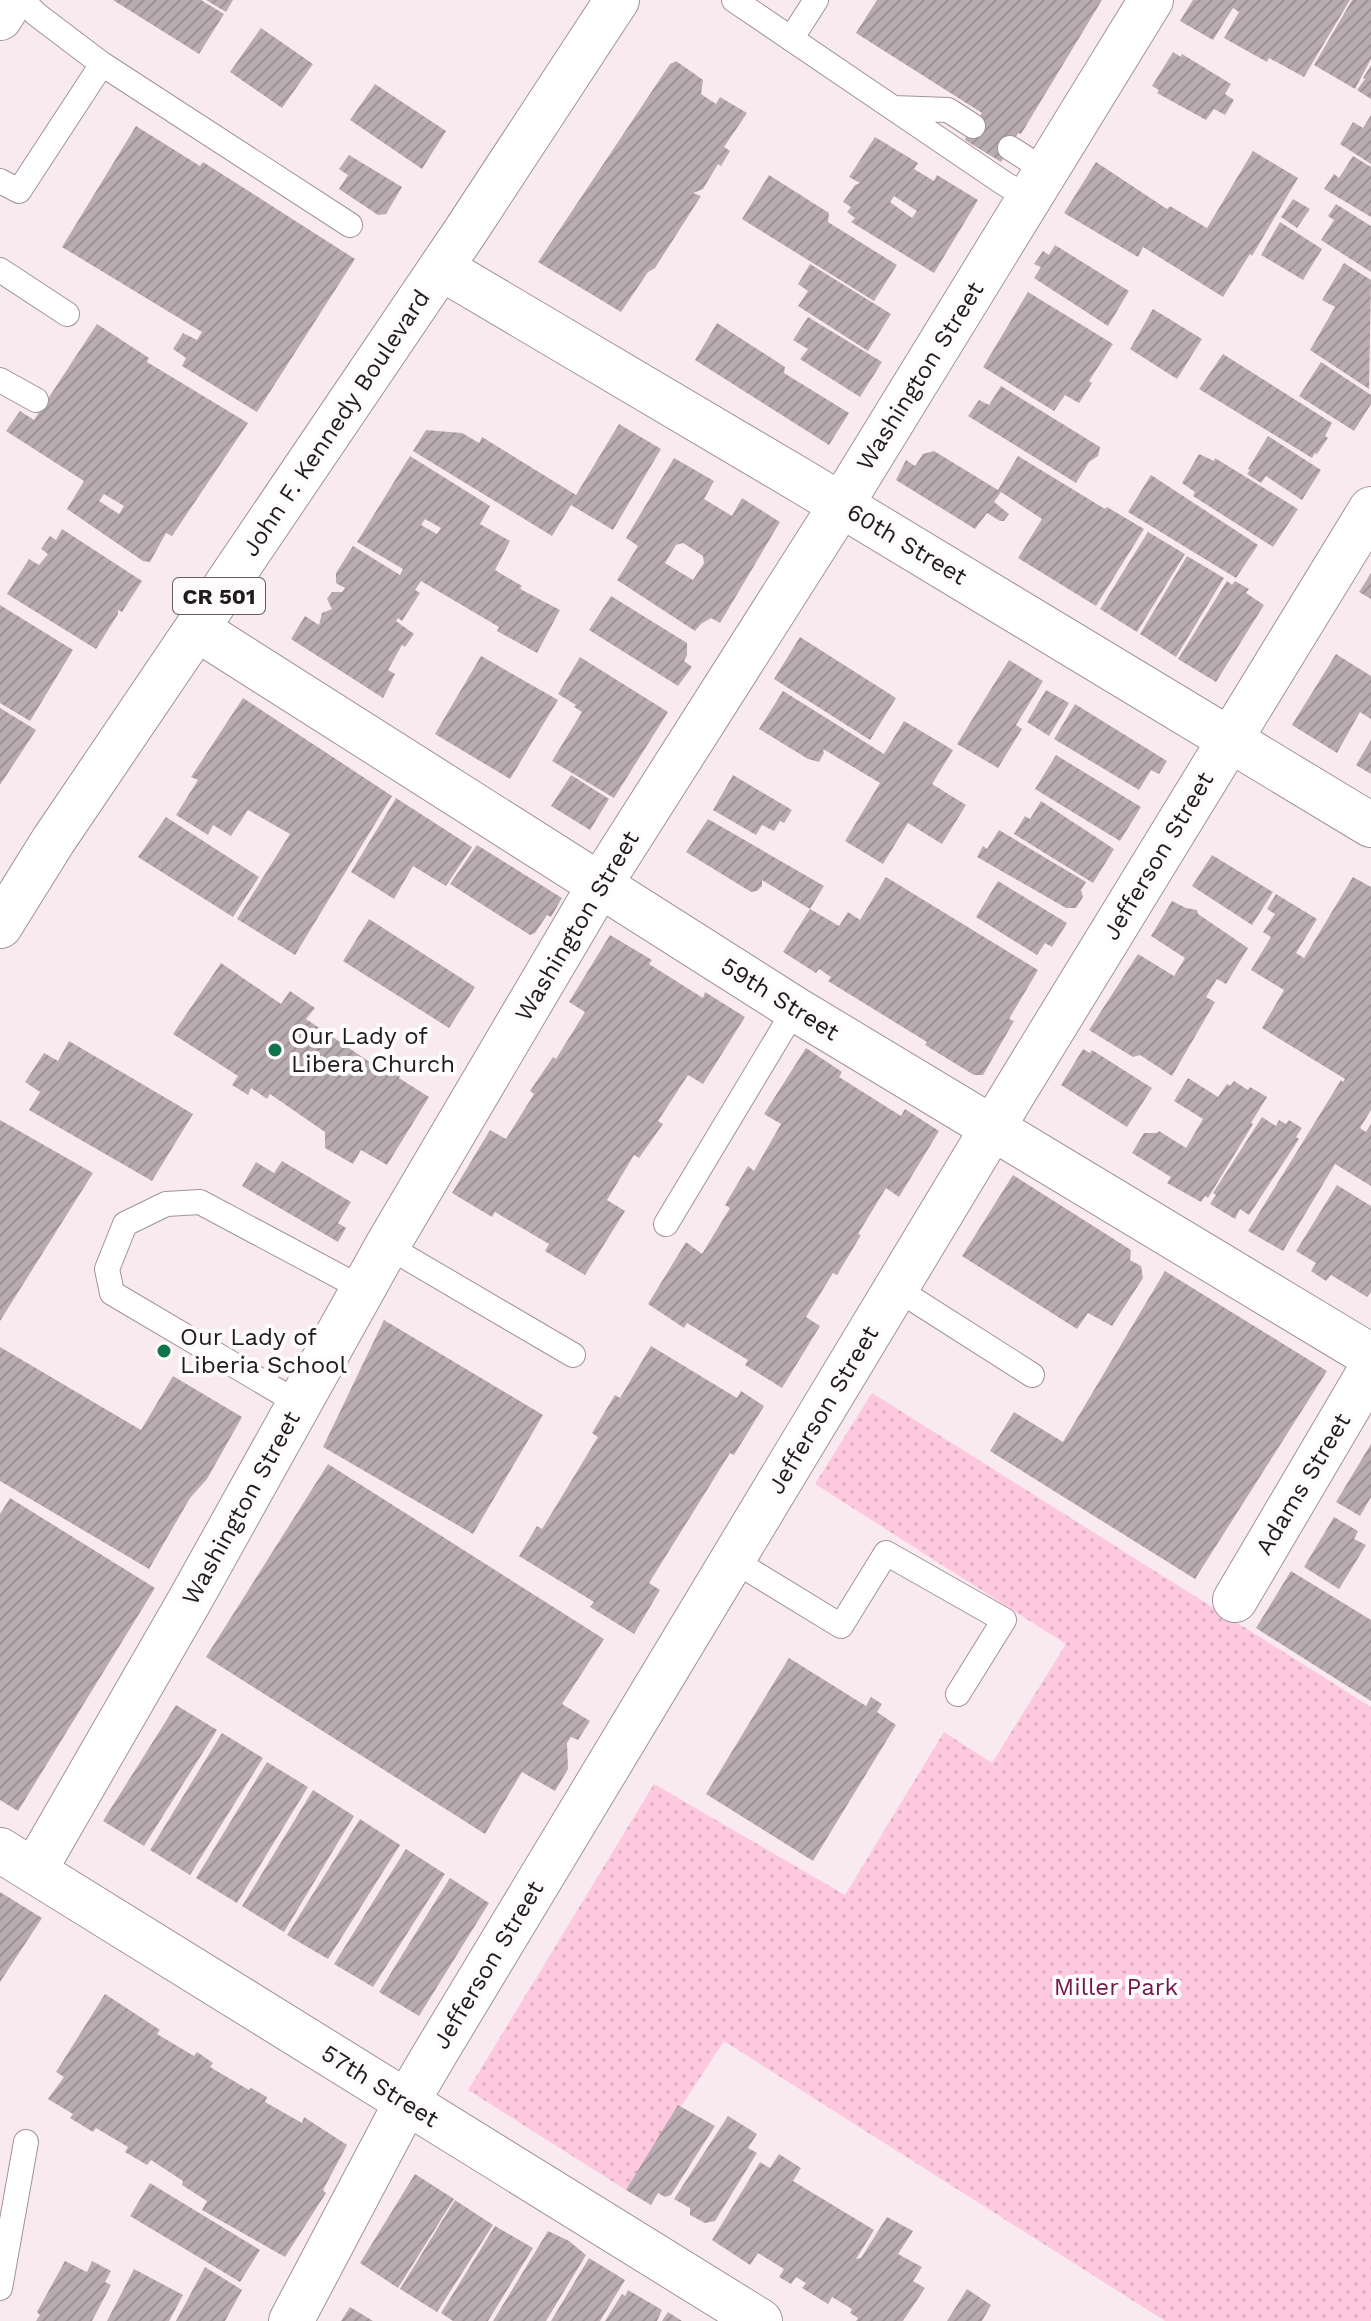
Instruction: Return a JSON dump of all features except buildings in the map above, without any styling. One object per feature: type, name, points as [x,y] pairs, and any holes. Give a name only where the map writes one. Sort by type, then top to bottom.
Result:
[{"type":"street","points":[[0,18],[11,0]]},
{"type":"street","name":"John F. Kennedy Boulevard","points":[[0,926],[53,841],[441,268],[617,0]]},
{"type":"street","name":"Washington Street","points":[[17,1860],[300,1404],[387,1246],[599,886],[841,505],[1151,0]]},
{"type":"street","name":"60th Street","points":[[441,268],[1371,825]]},
{"type":"street","name":"Jefferson Street","points":[[291,2321],[406,2103],[993,1127],[1371,509]]},
{"type":"street","name":"59th Street","points":[[197,629],[795,1009],[1371,1356]]},
{"type":"street","name":"Adams Street","points":[[1235,1600],[1371,1369]]},
{"type":"street","name":"57th Street","points":[[17,1860],[760,2321]]},
{"type":"lane","points":[[22,0],[102,64],[350,225]]},
{"type":"lane","points":[[734,0],[1005,184],[1038,184]]},
{"type":"lane","points":[[791,39],[816,0]]},
{"type":"lane","points":[[0,181],[19,191],[102,64]]},
{"type":"lane","points":[[894,108],[948,110],[973,126]]},
{"type":"lane","points":[[1010,148],[1038,184]]},
{"type":"lane","points":[[0,270],[67,314]]},
{"type":"lane","points":[[0,380],[36,400]]},
{"type":"lane","points":[[666,1224],[795,1009]]},
{"type":"lane","points":[[300,1404],[112,1293],[107,1269],[125,1224],[166,1204],[200,1202],[363,1289]]},
{"type":"lane","points":[[387,1246],[573,1355]]},
{"type":"lane","points":[[897,1289],[1032,1375]]},
{"type":"lane","points":[[733,1560],[841,1626],[886,1553],[1004,1620],[958,1694]]},
{"type":"lane","points":[[0,2288],[26,2142]]},
{"type":"green space","name":"Miller Park","points":[[872,1393],[1371,1707],[1371,2321],[1165,2321],[724,2041],[626,2190],[468,2090],[654,1784],[845,1895],[944,1732],[992,1763],[1066,1644],[815,1484]]},
{"type":"place","name":"Our Lady of Libera Church","points":[[275,1050]]},
{"type":"place","name":"Our Lady of Liberia School","points":[[164,1351]]}]
